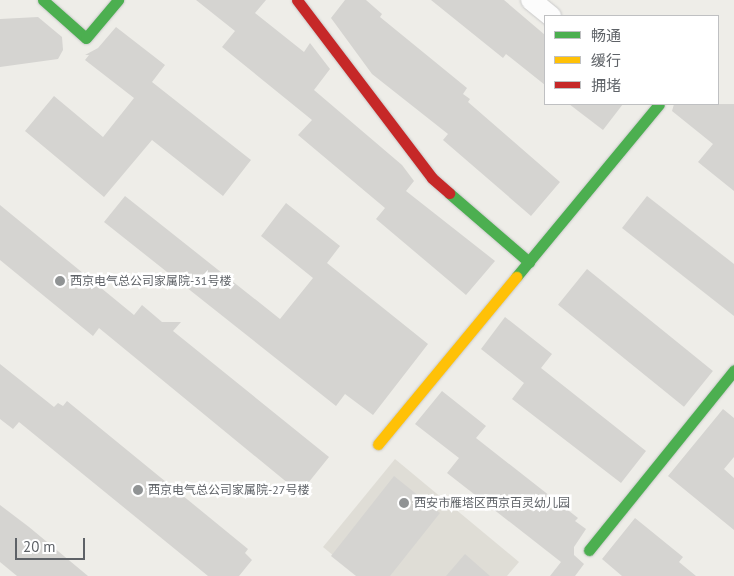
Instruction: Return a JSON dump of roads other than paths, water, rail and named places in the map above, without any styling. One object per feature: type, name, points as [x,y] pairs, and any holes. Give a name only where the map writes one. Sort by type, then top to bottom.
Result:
[{"type":"street","points":[[43,0],[86,38],[118,0]]},
{"type":"street","points":[[297,0],[432,178],[529,262]]},
{"type":"street","points":[[531,0],[550,15]]},
{"type":"street","points":[[378,444],[658,105]]},
{"type":"street","points":[[589,550],[734,370]]},
{"type":"place","name":"西京电气总公司家属院-31号楼","points":[[60,281]]},
{"type":"place","name":"西京电气总公司家属院-27号楼","points":[[138,490]]},
{"type":"place","name":"西安市雁塔区西京百灵幼儿园","points":[[404,503]]}]
